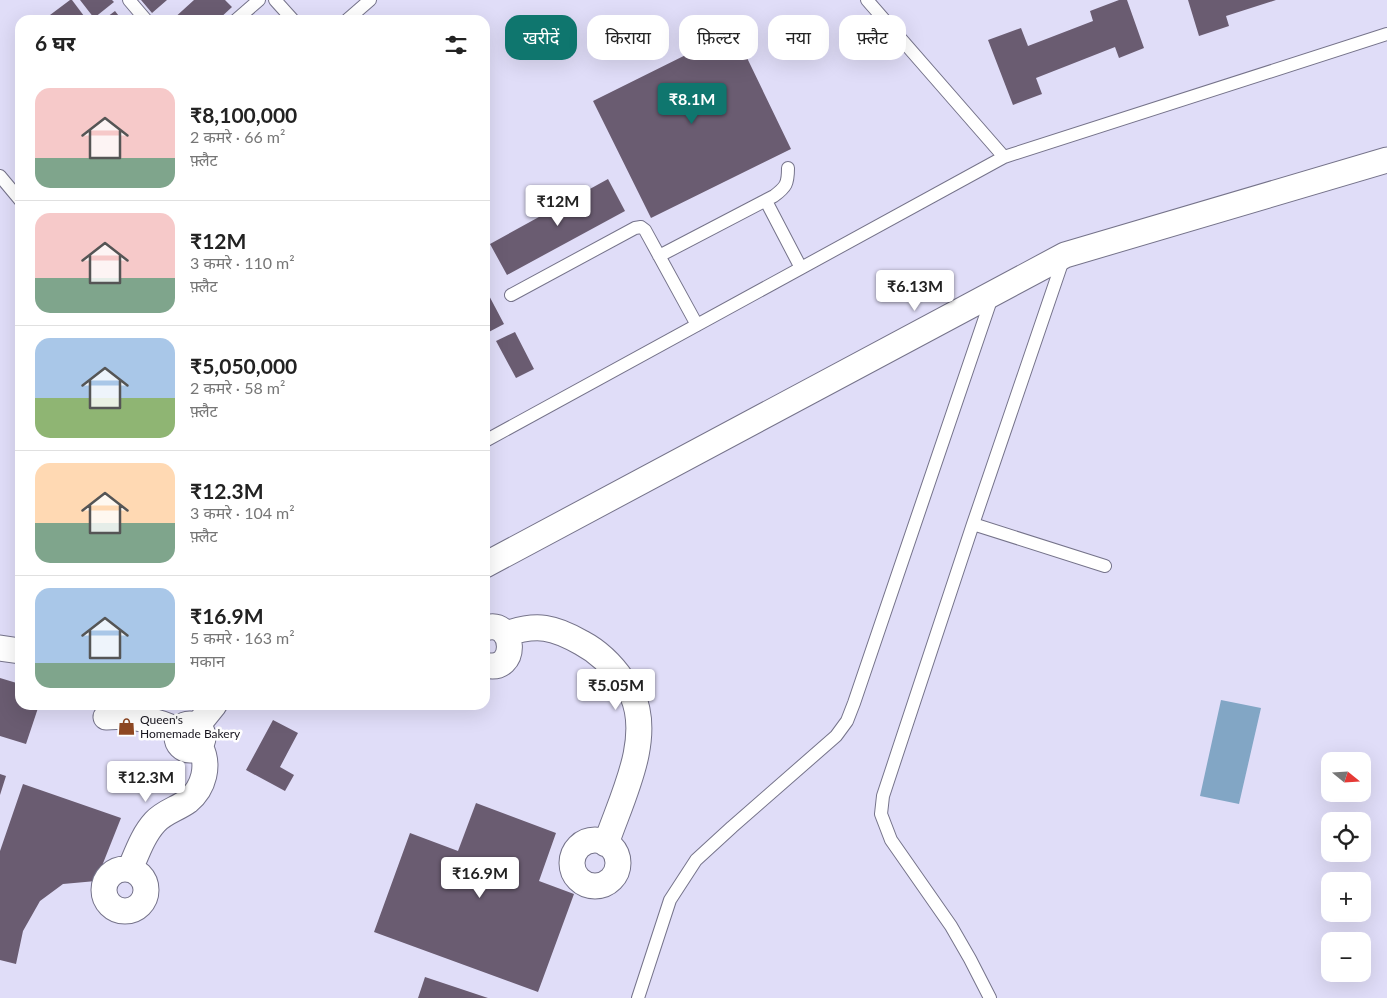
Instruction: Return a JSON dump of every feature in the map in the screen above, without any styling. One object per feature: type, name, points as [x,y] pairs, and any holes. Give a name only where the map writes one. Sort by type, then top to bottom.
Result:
[{"type":"street","points":[[490,562],[1065,255],[1387,160]]},
{"type":"street","points":[[496,632],[538,627],[570,636],[593,649],[614,668],[632,694],[639,719],[639,742],[634,766],[606,844]]},
{"type":"street","points":[[490,666],[496,665],[506,658],[510,652],[509,640],[496,632]]},
{"type":"street","points":[[0,648],[15,650]]},
{"type":"street","points":[[192,734],[210,710]]},
{"type":"street","points":[[106,718],[117,716],[140,718],[192,734],[206,760],[206,771],[199,787],[187,802],[163,814],[154,822],[146,834],[130,870]]},
{"type":"lane","points":[[129,0],[142,15]]},
{"type":"lane","points":[[242,15],[259,0]]},
{"type":"lane","points":[[275,0],[288,15]]},
{"type":"lane","points":[[353,15],[370,0]]},
{"type":"lane","points":[[866,0],[1004,157]]},
{"type":"lane","points":[[490,439],[1004,157],[1387,34]]},
{"type":"lane","points":[[659,256],[774,196],[784,189],[788,181],[788,168]]},
{"type":"lane","points":[[0,176],[15,194]]},
{"type":"lane","points":[[766,201],[801,268]]},
{"type":"lane","points":[[511,295],[635,228],[641,227],[645,230],[697,325]]},
{"type":"lane","points":[[990,998],[951,926],[891,840],[881,814],[883,796],[1065,255]]},
{"type":"lane","points":[[638,998],[670,900],[696,860],[836,736],[847,721],[994,293]]},
{"type":"lane","points":[[973,524],[1105,566]]},
{"type":"water","points":[[1221,700],[1261,708],[1239,804],[1200,796]]},
{"type":"building","points":[[72,0],[83,15],[50,15]]},
{"type":"building","points":[[80,0],[112,0],[114,2],[98,15],[92,15]]},
{"type":"building","points":[[141,0],[167,0],[152,13]]},
{"type":"building","points":[[194,0],[225,0],[232,7],[223,15],[178,15]]},
{"type":"building","points":[[1119,0],[1127,0],[1144,48],[1119,58],[1115,47],[1036,78],[1042,94],[1013,105],[988,40],[1021,28],[1028,46],[1093,21],[1090,11]]},
{"type":"building","points":[[1188,0],[1276,0],[1226,16],[1229,26],[1199,36]]},
{"type":"building","points":[[115,11],[118,15],[110,15]]},
{"type":"building","points":[[679,58],[679,60],[748,60],[791,149],[651,218],[593,101]]},
{"type":"building","points":[[608,179],[625,211],[507,275],[490,244]]},
{"type":"building","points":[[490,297],[504,324],[490,331]]},
{"type":"building","points":[[515,332],[534,369],[516,378],[496,341]]},
{"type":"building","points":[[0,678],[15,682],[15,710],[37,710],[26,744],[0,736]]},
{"type":"building","points":[[273,720],[298,733],[280,767],[294,775],[285,791],[246,770]]},
{"type":"building","points":[[0,774],[6,776],[0,795]]},
{"type":"building","points":[[23,784],[121,818],[96,881],[63,884],[40,901],[23,931],[16,964],[0,960],[0,851]]},
{"type":"building","points":[[476,803],[556,833],[539,881],[574,894],[538,992],[374,932],[410,833],[458,851]]},
{"type":"building","points":[[425,977],[488,998],[418,998]]},
{"type":"place","name":"Queen's Homemade Bakery","points":[[126,727]]}]
